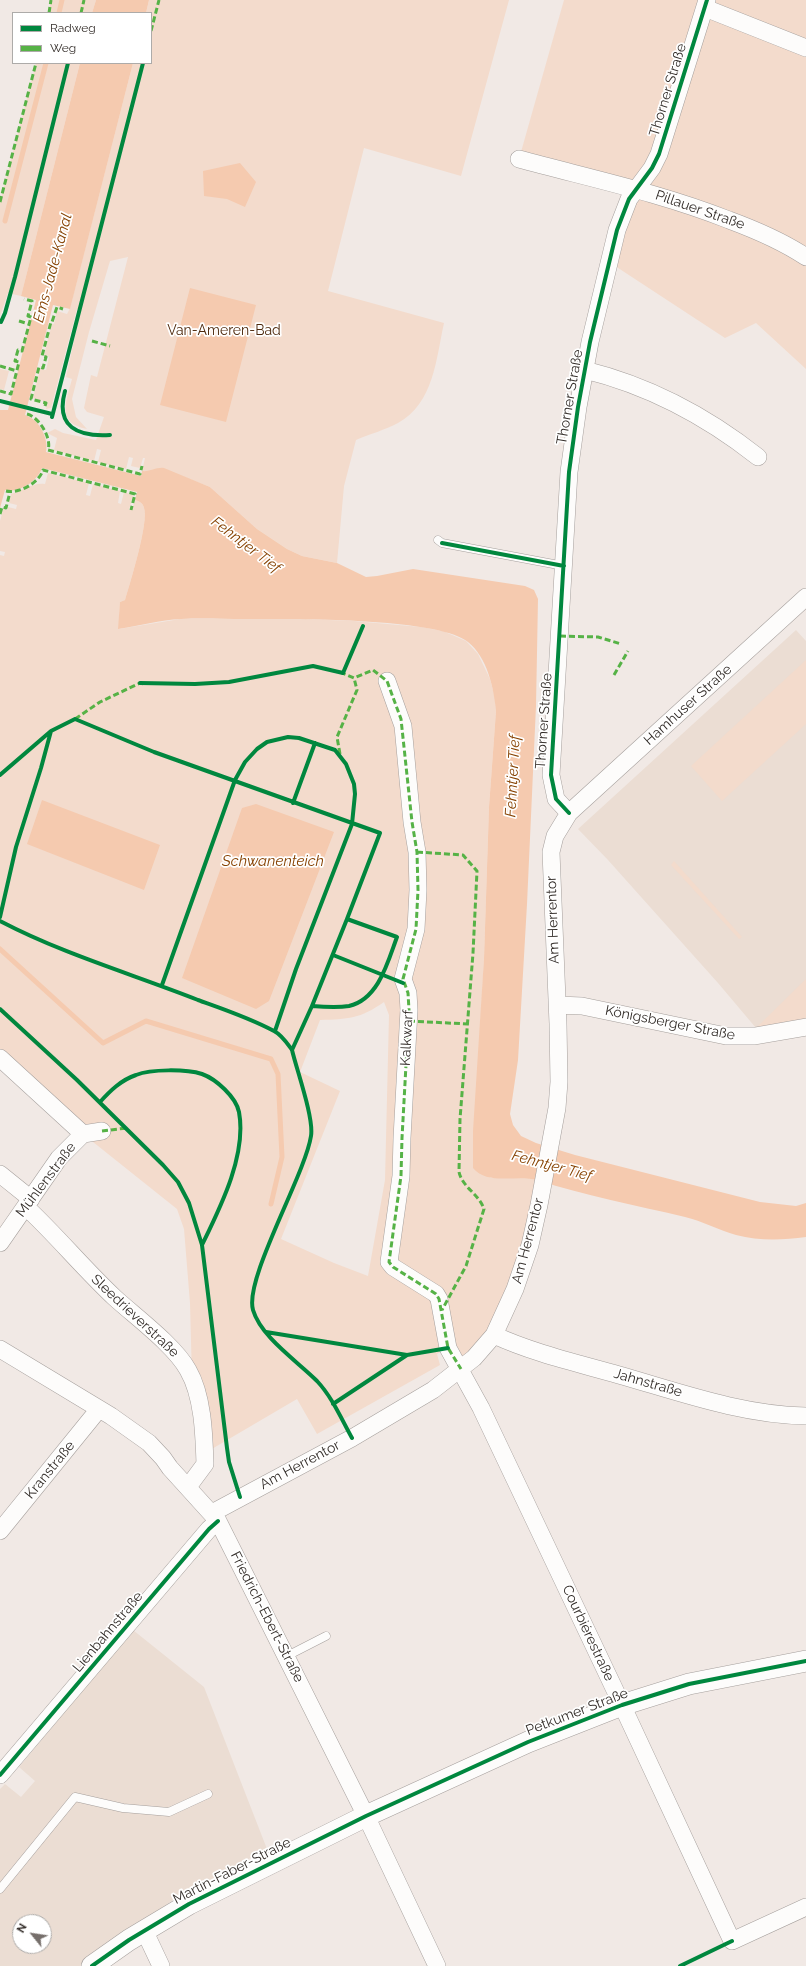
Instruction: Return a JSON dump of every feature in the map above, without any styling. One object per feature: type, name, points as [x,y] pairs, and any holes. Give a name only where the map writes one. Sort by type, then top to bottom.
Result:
[{"type":"street","points":[[706,4],[806,48]]},
{"type":"street","name":"Thorner Straße","points":[[569,812],[556,799],[551,775],[569,472],[578,407],[617,230],[625,207],[636,189],[652,168],[659,154],[706,4]]},
{"type":"street","name":"Pillauer Straße","points":[[518,159],[636,189],[700,208],[775,239],[806,257]]},
{"type":"street","points":[[585,370],[620,380],[675,402],[710,422],[758,457]]},
{"type":"street","name":"Hamhuser Straße","points":[[569,812],[806,597]]},
{"type":"street","name":"Kalkwarf","points":[[387,681],[403,726],[412,822],[417,852],[418,890],[416,929],[403,979],[408,994],[410,1010],[402,1138],[402,1176],[388,1262],[393,1267],[436,1294],[439,1299],[448,1348],[461,1369]]},
{"type":"street","name":"Am Herrentor","points":[[215,1517],[433,1390],[481,1352],[494,1335],[523,1269],[535,1223],[552,1134],[559,1082],[558,1004],[551,852],[555,836],[569,812]]},
{"type":"street","name":"Königsberger Straße","points":[[558,1004],[582,1006],[726,1036],[755,1036],[806,1027]]},
{"type":"street","points":[[0,1058],[83,1134]]},
{"type":"street","name":"Mühlenstraße","points":[[0,1244],[59,1158],[83,1134],[102,1131]]},
{"type":"street","name":"Sleedrieverstraße","points":[[0,1174],[29,1203],[91,1274],[171,1348],[185,1364],[192,1379],[198,1399],[205,1464],[188,1487]]},
{"type":"street","name":"Jahnstraße","points":[[494,1335],[532,1350],[707,1400],[751,1410],[806,1416]]},
{"type":"street","name":"Friedrich-Ebert-Straße","points":[[0,1349],[99,1409],[149,1444],[215,1517],[287,1656],[438,1966]]},
{"type":"street","name":"Courbiérestraße","points":[[461,1369],[622,1705],[732,1941],[806,1906]]},
{"type":"street","name":"Kranstraße","points":[[0,1531],[99,1409]]},
{"type":"street","name":"Lienbahnstraße","points":[[0,1775],[209,1529],[215,1517]]},
{"type":"street","name":"Petkumer Straße","points":[[366,1816],[528,1742],[622,1705],[689,1684],[806,1661]]},
{"type":"street","name":"Martin-Faber-Straße","points":[[92,1966],[144,1930],[189,1904],[366,1816]]},
{"type":"street","points":[[144,1930],[161,1966]]},
{"type":"lane","points":[[438,540],[442,543],[564,566]]},
{"type":"lane","points":[[287,1656],[326,1636]]},
{"type":"lane","points":[[0,1889],[74,1797],[123,1808],[169,1812],[208,1794]]},
{"type":"shaded area","points":[[796,630],[806,641],[806,1016],[756,1028],[718,983],[608,860],[578,829]]},
{"type":"shaded area","points":[[133,1630],[204,1687],[267,1849],[173,1900],[81,1966],[0,1966],[0,1789],[5,1784],[21,1797],[35,1781],[19,1767]]},
{"type":"green space","points":[[51,0],[96,0],[92,12],[49,12]]},
{"type":"green space","name":"Van-Ameren-Bad","points":[[149,0],[509,0],[461,176],[364,148],[328,291],[444,323],[432,379],[419,404],[410,414],[398,423],[356,440],[344,486],[337,563],[302,556],[287,549],[257,529],[210,487],[161,468],[147,472],[142,471],[145,458],[143,458],[140,468],[131,466],[133,458],[129,457],[126,469],[98,462],[101,450],[97,449],[94,461],[54,450],[57,438],[47,433],[55,429],[63,433],[96,440],[104,417],[87,412],[84,408],[91,375],[97,377],[128,257],[110,261],[89,332],[72,399],[76,417],[87,429],[77,426],[71,422],[67,417],[66,410],[67,396],[72,379],[66,377],[81,309],[77,309],[51,408],[46,409],[48,402],[33,398],[40,369],[46,370],[49,357],[44,355],[57,311],[67,314],[70,308],[133,64],[152,64],[152,12],[146,12]]},
{"type":"green space","points":[[564,0],[806,0],[806,369],[756,323],[725,338],[609,262],[635,189],[519,159]]},
{"type":"green space","points":[[36,64],[80,64],[21,296],[8,293],[0,316],[0,202]]},
{"type":"green space","points":[[0,369],[9,371],[4,390],[0,389]]},
{"type":"green space","name":"Schwanenteich","points":[[48,473],[89,483],[86,495],[90,496],[93,484],[120,491],[118,503],[121,504],[124,492],[133,495],[129,510],[132,510],[135,500],[141,502],[145,515],[142,539],[125,600],[120,602],[119,629],[180,619],[305,619],[354,621],[421,627],[443,631],[466,641],[478,654],[490,679],[495,698],[496,711],[489,807],[484,958],[473,1164],[491,1178],[525,1177],[544,1182],[504,1313],[461,1369],[448,1348],[437,1354],[440,1365],[317,1434],[297,1399],[205,1453],[192,1379],[190,1303],[184,1229],[177,1209],[83,1134],[0,1058],[0,555],[4,556],[5,552],[0,551],[0,521],[3,509],[7,510],[8,507],[16,509],[17,505],[9,503],[11,494],[32,485],[45,484]],"holes":[[[384,1002],[389,1015],[385,1180],[368,1276],[334,1263],[281,1239],[340,1091],[300,1072],[320,1020],[354,1017],[368,1012]]]},
{"type":"green space","points":[[806,660],[806,724],[722,801],[691,766]]},
{"type":"green space","points":[[674,861],[742,937],[739,939],[671,865]]},
{"type":"green space","points":[[806,979],[806,1026],[756,1028]]},
{"type":"water","points":[[96,0],[149,0],[146,12],[92,12]]},
{"type":"water","points":[[80,64],[133,64],[70,309],[53,305],[25,415],[35,420],[42,430],[46,441],[46,452],[141,476],[142,471],[164,468],[210,487],[257,529],[287,549],[302,556],[337,563],[366,577],[413,569],[525,586],[534,590],[538,599],[536,706],[518,1060],[510,1114],[513,1125],[521,1136],[536,1143],[575,1155],[760,1202],[796,1206],[806,1203],[806,1237],[771,1239],[745,1237],[691,1219],[592,1196],[529,1178],[487,1177],[473,1168],[473,1131],[484,958],[489,807],[496,711],[491,683],[485,664],[475,648],[468,642],[451,634],[426,628],[395,624],[361,621],[294,619],[181,619],[118,629],[120,602],[125,600],[142,539],[144,526],[144,508],[141,502],[135,500],[137,492],[42,468],[40,473],[32,482],[22,488],[16,490],[5,490],[0,508],[0,410],[8,410],[36,300],[21,296]]},
{"type":"water","points":[[240,163],[256,182],[245,207],[227,199],[204,196],[203,171]]},
{"type":"water","points":[[190,288],[256,305],[226,422],[160,405]]},
{"type":"water","points":[[42,800],[160,845],[144,890],[27,844]]},
{"type":"water","name":"Schwanenteich","points":[[256,804],[334,832],[269,1001],[256,1009],[182,978],[242,808]]},
{"type":"waterway","points":[[59,12],[62,0]]},
{"type":"waterway","points":[[5,221],[46,64]]},
{"type":"waterway","points":[[0,949],[103,1043],[146,1021],[271,1059],[278,1074],[282,1157],[271,1204]]},
{"type":"marked path","points":[[49,12],[51,0]]},
{"type":"marked path","points":[[81,12],[84,0]]},
{"type":"marked path","points":[[152,27],[159,0]]},
{"type":"marked path","points":[[0,202],[36,64]]},
{"type":"marked path","points":[[0,391],[11,394],[19,362],[15,361],[18,350],[22,351],[31,317],[28,316],[32,301],[24,299]]},
{"type":"marked path","points":[[45,406],[46,403],[31,399],[39,367],[43,368],[46,357],[42,356],[51,322],[57,307],[63,309]]},
{"type":"marked path","points":[[19,321],[29,324]]},
{"type":"marked path","points":[[92,341],[110,346]]},
{"type":"marked path","points":[[0,366],[17,371]]},
{"type":"marked path","points":[[27,414],[36,419],[44,429],[49,445],[48,450],[140,474],[142,466]]},
{"type":"marked path","points":[[6,491],[17,491],[28,486],[41,475],[43,470],[135,494],[131,510]]},
{"type":"marked path","points":[[0,514],[2,507],[6,508],[10,492]]},
{"type":"marked path","points":[[560,636],[598,637],[621,644]]},
{"type":"marked path","points":[[614,675],[628,651]]},
{"type":"marked path","points":[[340,672],[354,678],[373,670],[387,681],[401,719],[412,822],[417,852],[418,890],[416,929],[403,979],[408,993],[409,1010],[401,1176],[389,1262],[393,1267],[436,1294],[439,1299],[448,1348],[461,1369]]},
{"type":"marked path","points":[[340,754],[337,737],[357,690],[354,678]]},
{"type":"marked path","points":[[75,719],[100,702],[140,683],[144,684]]},
{"type":"marked path","points":[[417,852],[463,855],[477,871],[473,953],[460,1119],[459,1172],[463,1182],[482,1204],[484,1209],[466,1266],[442,1310]]},
{"type":"marked path","points":[[409,1021],[468,1024]]},
{"type":"marked path","points":[[102,1131],[127,1128]]},
{"type":"cycle path","points":[[569,813],[556,799],[551,775],[569,472],[578,407],[590,342],[617,230],[629,199],[652,168],[659,154],[707,0]]},
{"type":"cycle path","points":[[1,322],[15,277],[68,64]]},
{"type":"cycle path","points":[[52,417],[143,64]]},
{"type":"cycle path","points":[[65,391],[63,413],[66,421],[72,427],[88,434],[110,435]]},
{"type":"cycle path","points":[[0,401],[52,414]]},
{"type":"cycle path","points":[[442,543],[564,566]]},
{"type":"cycle path","points":[[140,683],[195,684],[229,682],[313,666],[343,673],[363,626]]},
{"type":"cycle path","points":[[0,775],[51,731],[75,719],[154,752],[380,833],[347,919]]},
{"type":"cycle path","points":[[0,917],[16,847],[51,731]]},
{"type":"cycle path","points":[[162,985],[235,780],[245,762],[257,749],[267,742],[288,737],[299,738],[335,750],[346,764],[354,784],[355,794],[352,824],[296,969],[275,1031]]},
{"type":"cycle path","points":[[293,803],[315,743]]},
{"type":"cycle path","points":[[292,1050],[312,1006],[349,1006],[368,996],[381,978],[386,968],[397,937],[347,919],[312,1006]]},
{"type":"cycle path","points":[[0,921],[73,954],[256,1022],[274,1031],[284,1039],[292,1050],[308,1106],[311,1136],[298,1175],[257,1275],[253,1295],[253,1310],[257,1320],[271,1339],[322,1387],[336,1408],[352,1438]]},
{"type":"cycle path","points":[[333,955],[403,983]]},
{"type":"cycle path","points":[[0,1009],[77,1080],[163,1165],[178,1182],[189,1203],[202,1245],[229,1462],[240,1497]]},
{"type":"cycle path","points":[[100,1102],[116,1086],[131,1077],[142,1073],[169,1070],[195,1072],[207,1076],[225,1089],[234,1100],[239,1112],[240,1129],[236,1163],[224,1198],[202,1245]]},
{"type":"cycle path","points":[[266,1332],[407,1355],[448,1348]]},
{"type":"cycle path","points":[[333,1404],[407,1355]]},
{"type":"cycle path","points":[[0,1775],[209,1529],[218,1521]]},
{"type":"cycle path","points":[[92,1966],[129,1940],[189,1904],[366,1816],[528,1742],[622,1705],[689,1684],[806,1661]]},
{"type":"cycle path","points":[[680,1966],[732,1941]]},
{"type":"water label","name":"Ems-Jade-Kanal","points":[[53,268]]},
{"type":"water label","name":"Fehntjer Tief","points":[[246,545]]},
{"type":"water label","name":"Fehntjer Tief","points":[[513,776]]},
{"type":"water label","name":"Fehntjer Tief","points":[[552,1166]]}]
